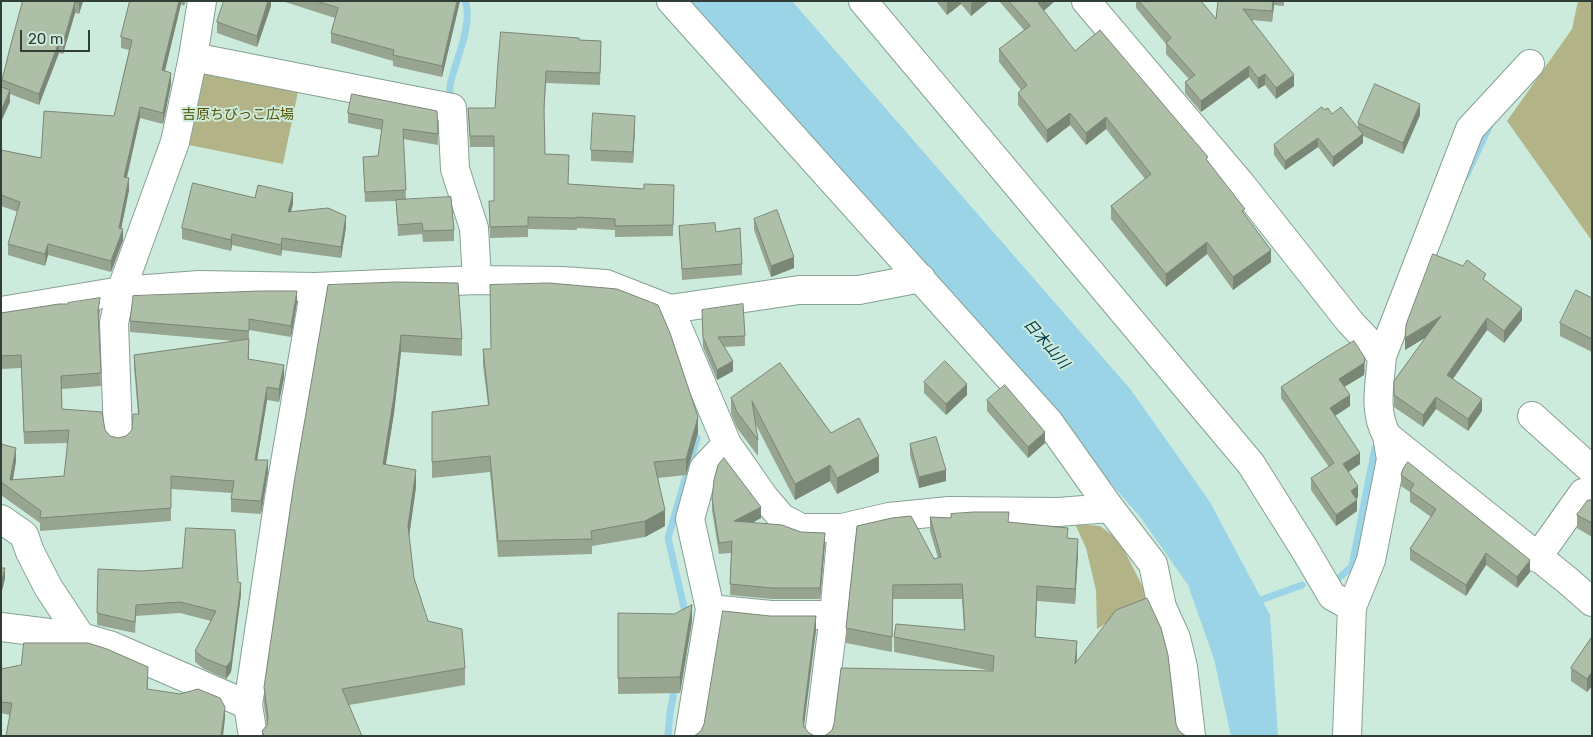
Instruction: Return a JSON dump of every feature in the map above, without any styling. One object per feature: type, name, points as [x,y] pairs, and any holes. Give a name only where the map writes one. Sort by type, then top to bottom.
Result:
[{"type":"street","points":[[118,435],[114,323],[122,291],[173,150],[194,57],[202,1]]},
{"type":"street","points":[[671,1],[1049,422],[1110,508],[1153,564],[1162,607],[1176,638],[1183,666],[1191,736]]},
{"type":"street","points":[[863,1],[1251,464],[1332,596],[1352,607]]},
{"type":"street","points":[[1086,1],[1241,184],[1350,322],[1382,356]]},
{"type":"street","points":[[194,57],[452,108],[455,169],[474,228],[477,280]]},
{"type":"street","points":[[1530,64],[1470,130],[1382,356],[1378,412],[1380,425],[1387,436],[1592,602]]},
{"type":"street","points":[[1,311],[122,291],[199,284],[315,287],[477,280],[562,281],[606,284],[670,309],[799,290],[859,290],[921,278]]},
{"type":"street","points":[[253,736],[248,705],[279,498],[315,287]]},
{"type":"street","points":[[670,309],[727,444],[764,497],[782,518],[801,528],[842,528],[889,517],[948,511],[1058,512],[1110,508]]},
{"type":"street","points":[[1532,416],[1589,484],[1537,558]]},
{"type":"street","points":[[1347,736],[1352,607],[1371,560],[1391,459],[1387,436]]},
{"type":"street","points":[[689,736],[710,609],[690,518],[704,468],[727,444]]},
{"type":"street","points":[[1,519],[24,535],[30,552],[48,586],[81,638]]},
{"type":"street","points":[[820,736],[842,528]]},
{"type":"street","points":[[710,609],[771,615],[834,615]]},
{"type":"street","points":[[1,627],[81,638],[112,646],[248,705]]},
{"type":"green space","points":[[1578,1],[1592,1],[1592,241],[1507,121],[1572,29]]},
{"type":"green space","name":"吉原ちびっこ広場","points":[[208,67],[299,87],[283,164],[184,144],[196,75]]},
{"type":"green space","points":[[1075,524],[1100,526],[1119,540],[1151,603],[1119,615],[1097,629],[1096,590],[1086,548]]},
{"type":"water","name":"日木山川","points":[[690,1],[792,1],[1131,390],[1210,502],[1270,615],[1278,736],[1231,736],[1214,659],[1188,585],[1141,518]]},
{"type":"building","points":[[23,1],[80,1],[79,3],[75,2],[63,43],[59,42],[39,94],[2,80]]},
{"type":"building","points":[[130,1],[179,1],[162,70],[171,73],[163,113],[140,107],[124,177],[129,178],[119,228],[123,229],[111,261],[48,244],[45,254],[8,244],[20,202],[1,195],[1,150],[41,158],[44,111],[114,116],[132,40],[121,37]]},
{"type":"building","points":[[224,1],[268,1],[257,36],[217,22]]},
{"type":"building","points":[[316,1],[457,1],[442,66],[393,55],[394,50],[331,33],[338,8]]},
{"type":"building","points":[[1009,1],[1040,1],[1038,3],[1075,51],[1100,30],[1208,157],[1206,159],[1245,209],[1242,211],[1271,250],[1233,277],[1207,242],[1166,274],[1111,206],[1151,174],[1106,117],[1086,133],[1070,113],[1047,130],[1018,93],[1027,85],[999,49],[1030,26]]},
{"type":"building","points":[[1139,1],[1201,1],[1216,19],[1218,1],[1273,1],[1272,11],[1243,9],[1294,75],[1276,88],[1265,74],[1258,78],[1249,66],[1201,101],[1185,82],[1195,75],[1166,43],[1171,38]]},
{"type":"building","points":[[501,32],[601,41],[600,73],[546,71],[544,108],[545,154],[569,155],[568,184],[644,189],[644,184],[674,185],[673,225],[615,226],[615,219],[528,217],[528,226],[490,227],[489,201],[494,201],[494,136],[470,136],[468,108],[495,108]]},
{"type":"building","points":[[1375,84],[1420,104],[1403,143],[1358,123]]},
{"type":"building","points":[[1,87],[10,90],[1,111]]},
{"type":"building","points":[[352,94],[437,111],[438,134],[403,129],[406,190],[365,192],[363,157],[378,156],[383,120],[348,113]]},
{"type":"building","points":[[1322,107],[1324,110],[1328,108],[1332,114],[1341,107],[1363,134],[1333,157],[1318,138],[1285,161],[1274,145]]},
{"type":"building","points":[[593,113],[635,116],[633,152],[591,150]]},
{"type":"building","points":[[193,183],[255,198],[258,185],[293,193],[288,212],[328,208],[346,216],[341,247],[282,238],[281,245],[232,234],[231,240],[182,228]]},
{"type":"building","points":[[451,197],[454,230],[423,231],[422,223],[398,225],[396,200]]},
{"type":"building","points":[[777,210],[794,257],[771,266],[754,219]]},
{"type":"building","points":[[715,223],[716,232],[740,228],[742,264],[682,269],[679,226]]},
{"type":"building","points":[[1433,254],[1463,266],[1467,260],[1486,274],[1483,279],[1522,308],[1504,331],[1487,318],[1447,375],[1482,399],[1468,419],[1436,397],[1423,415],[1394,395],[1394,381],[1441,316],[1405,338],[1406,325]]},
{"type":"building","points":[[397,282],[458,283],[462,339],[401,335],[383,464],[416,470],[408,526],[414,578],[428,621],[462,629],[465,668],[342,689],[362,736],[264,736],[262,731],[267,725],[268,717],[264,687],[294,483],[328,285]]},
{"type":"building","points":[[549,283],[617,289],[658,305],[670,333],[698,417],[686,459],[654,462],[665,510],[645,521],[591,531],[592,539],[498,541],[490,456],[432,462],[432,412],[489,405],[483,349],[491,349],[490,285]]},
{"type":"building","points":[[1576,290],[1592,298],[1592,339],[1560,323]]},
{"type":"building","points":[[297,291],[291,326],[249,319],[249,331],[130,321],[133,296]]},
{"type":"building","points":[[100,298],[98,311],[101,373],[61,376],[62,409],[102,412],[105,430],[110,436],[118,438],[126,436],[132,430],[133,414],[139,414],[134,355],[249,339],[248,359],[284,365],[279,389],[267,387],[255,460],[268,460],[261,501],[231,499],[234,481],[171,476],[171,508],[40,518],[41,511],[1,482],[1,444],[16,448],[10,480],[64,476],[69,430],[24,432],[21,355],[1,356],[1,313]]},
{"type":"building","points":[[743,304],[745,336],[718,337],[733,361],[717,370],[703,337],[702,310]]},
{"type":"building","points":[[1354,341],[1365,358],[1364,363],[1339,379],[1350,395],[1330,408],[1360,453],[1343,464],[1358,486],[1351,491],[1357,500],[1336,515],[1311,478],[1334,463],[1281,387]]},
{"type":"building","points":[[945,361],[967,384],[946,404],[924,382]]},
{"type":"building","points":[[780,363],[831,433],[859,418],[879,456],[837,478],[830,465],[795,484],[752,401],[758,440],[737,412],[731,398]]},
{"type":"building","points":[[1005,385],[1045,432],[1028,447],[987,400]]},
{"type":"building","points":[[936,437],[946,470],[919,477],[910,444]]},
{"type":"building","points":[[724,458],[761,507],[734,521],[782,525],[801,532],[825,533],[820,588],[772,588],[730,584],[732,541],[719,543],[712,499],[718,465]]},
{"type":"building","points":[[1408,462],[1530,560],[1517,577],[1486,553],[1466,585],[1410,549],[1436,509],[1410,491],[1414,484],[1401,475]]},
{"type":"building","points":[[1588,500],[1592,500],[1592,523],[1577,515]]},
{"type":"building","points":[[1009,512],[1008,522],[1068,528],[1067,538],[1078,539],[1075,589],[1037,586],[1035,637],[1077,641],[1075,664],[1116,610],[1147,598],[1161,628],[1168,655],[1176,724],[1179,731],[1186,736],[823,736],[832,730],[834,724],[841,668],[993,671],[994,656],[894,637],[896,624],[965,630],[962,584],[893,585],[892,637],[846,628],[857,526],[911,516],[934,559],[941,557],[930,517],[951,518],[951,514]]},
{"type":"building","points":[[186,528],[235,530],[238,582],[241,583],[231,661],[226,667],[204,658],[195,651],[216,611],[180,602],[136,605],[135,622],[97,613],[98,569],[141,571],[182,568]]},
{"type":"building","points":[[1,568],[5,568],[1,584]]},
{"type":"building","points":[[692,605],[680,677],[618,678],[618,613],[674,614]]},
{"type":"building","points":[[723,611],[770,616],[816,616],[803,719],[804,727],[815,736],[694,736],[701,731],[704,724]]},
{"type":"building","points":[[1592,637],[1592,672],[1587,679],[1571,668]]},
{"type":"building","points":[[24,643],[88,643],[148,667],[147,689],[180,694],[198,689],[220,698],[225,707],[221,736],[6,736],[12,703],[1,702],[1,669],[21,665]]},
{"type":"waterway","points":[[452,102],[450,86],[467,21],[465,1]]},
{"type":"waterway","points":[[1466,176],[1490,125]]},
{"type":"waterway","points":[[686,616],[668,538],[697,438]]},
{"type":"waterway","points":[[1339,578],[1352,566],[1375,448]]},
{"type":"waterway","points":[[1255,602],[1302,585]]},
{"type":"waterway","points":[[668,736],[675,686]]}]
